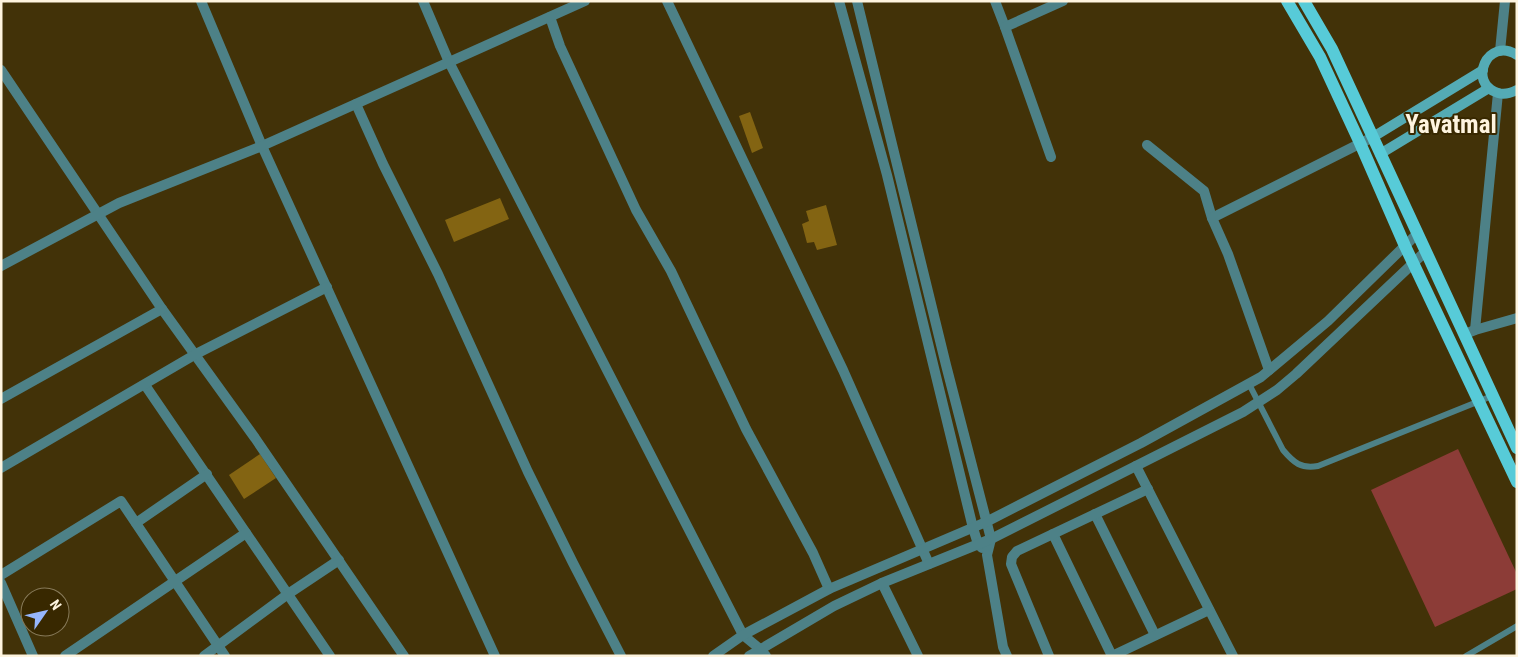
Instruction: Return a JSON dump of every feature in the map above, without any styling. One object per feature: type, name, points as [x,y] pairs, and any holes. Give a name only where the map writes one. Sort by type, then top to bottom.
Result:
[{"type":"main road","points":[[1288,1],[1320,57],[1405,246],[1517,482]]},
{"type":"main road","points":[[1304,1],[1332,49],[1426,251],[1470,332],[1492,396],[1517,448]]},
{"type":"main road","points":[[1374,136],[1482,70],[1488,58],[1500,51],[1506,51],[1517,56]]},
{"type":"main road","points":[[1482,70],[1485,83],[1494,91],[1508,94],[1516,92]]},
{"type":"main road","points":[[1380,154],[1494,91]]},
{"type":"street","points":[[201,1],[262,146],[495,656]]},
{"type":"street","points":[[423,1],[450,62],[743,635],[763,652]]},
{"type":"street","points":[[1,266],[119,203],[262,146],[585,1]]},
{"type":"street","points":[[667,1],[843,370],[929,564]]},
{"type":"street","points":[[839,1],[883,161],[973,528],[978,544],[987,555]]},
{"type":"street","points":[[857,1],[943,356],[991,538],[987,555],[1002,647],[1007,656]]},
{"type":"street","points":[[995,1],[1051,157]]},
{"type":"street","points":[[1005,27],[1063,1]]},
{"type":"street","points":[[1500,51],[1505,1]]},
{"type":"street","points":[[550,17],[560,46],[628,194],[671,271],[746,428],[813,553],[829,589]]},
{"type":"street","points":[[1,70],[162,309],[196,354],[404,656]]},
{"type":"street","points":[[1494,91],[1470,332],[1517,318]]},
{"type":"street","points":[[356,104],[383,164],[438,274],[528,472],[622,656]]},
{"type":"street","points":[[1212,218],[1374,136]]},
{"type":"street","points":[[1146,145],[1204,191],[1212,218],[1228,254],[1269,370]]},
{"type":"street","points":[[883,161],[896,158]]},
{"type":"street","points":[[713,656],[743,635],[829,589],[986,522],[1141,443],[1249,384],[1269,370],[1328,321],[1418,234]]},
{"type":"street","points":[[749,656],[763,652],[834,606],[882,583],[991,538],[1243,412],[1296,374],[1426,251]]},
{"type":"street","points":[[1,468],[196,354],[327,288]]},
{"type":"street","points":[[1,399],[162,309]]},
{"type":"street","points":[[145,385],[330,656]]},
{"type":"street","points":[[1136,466],[1233,656]]},
{"type":"street","points":[[136,523],[207,474]]},
{"type":"street","points":[[1049,656],[1011,564],[1012,557],[1017,551],[1148,489]]},
{"type":"street","points":[[1,575],[121,501],[225,656]]},
{"type":"street","points":[[1095,514],[1155,635]]},
{"type":"street","points":[[65,656],[246,532]]},
{"type":"street","points":[[1053,534],[1112,656],[1209,610]]},
{"type":"street","points":[[204,656],[288,594],[339,560]]},
{"type":"street","points":[[1,583],[33,656]]},
{"type":"street","points":[[882,583],[918,656]]},
{"type":"lane","points":[[1249,384],[1283,450],[1291,460],[1307,468],[1318,466],[1492,396]]},
{"type":"lane","points":[[1466,656],[1517,626]]},
{"type":"shaded area","points":[[1458,449],[1517,574],[1517,589],[1435,627],[1371,490]]},
{"type":"building","points":[[750,112],[763,148],[752,153],[739,116]]},
{"type":"building","points":[[500,198],[509,219],[454,242],[445,220]]},
{"type":"building","points":[[826,205],[837,245],[817,250],[814,242],[807,243],[802,224],[809,221],[806,211]]},
{"type":"building","points":[[260,454],[276,478],[244,499],[229,475]]},
{"type":"district","name":"Yavatmal","points":[[1451,124]]}]
